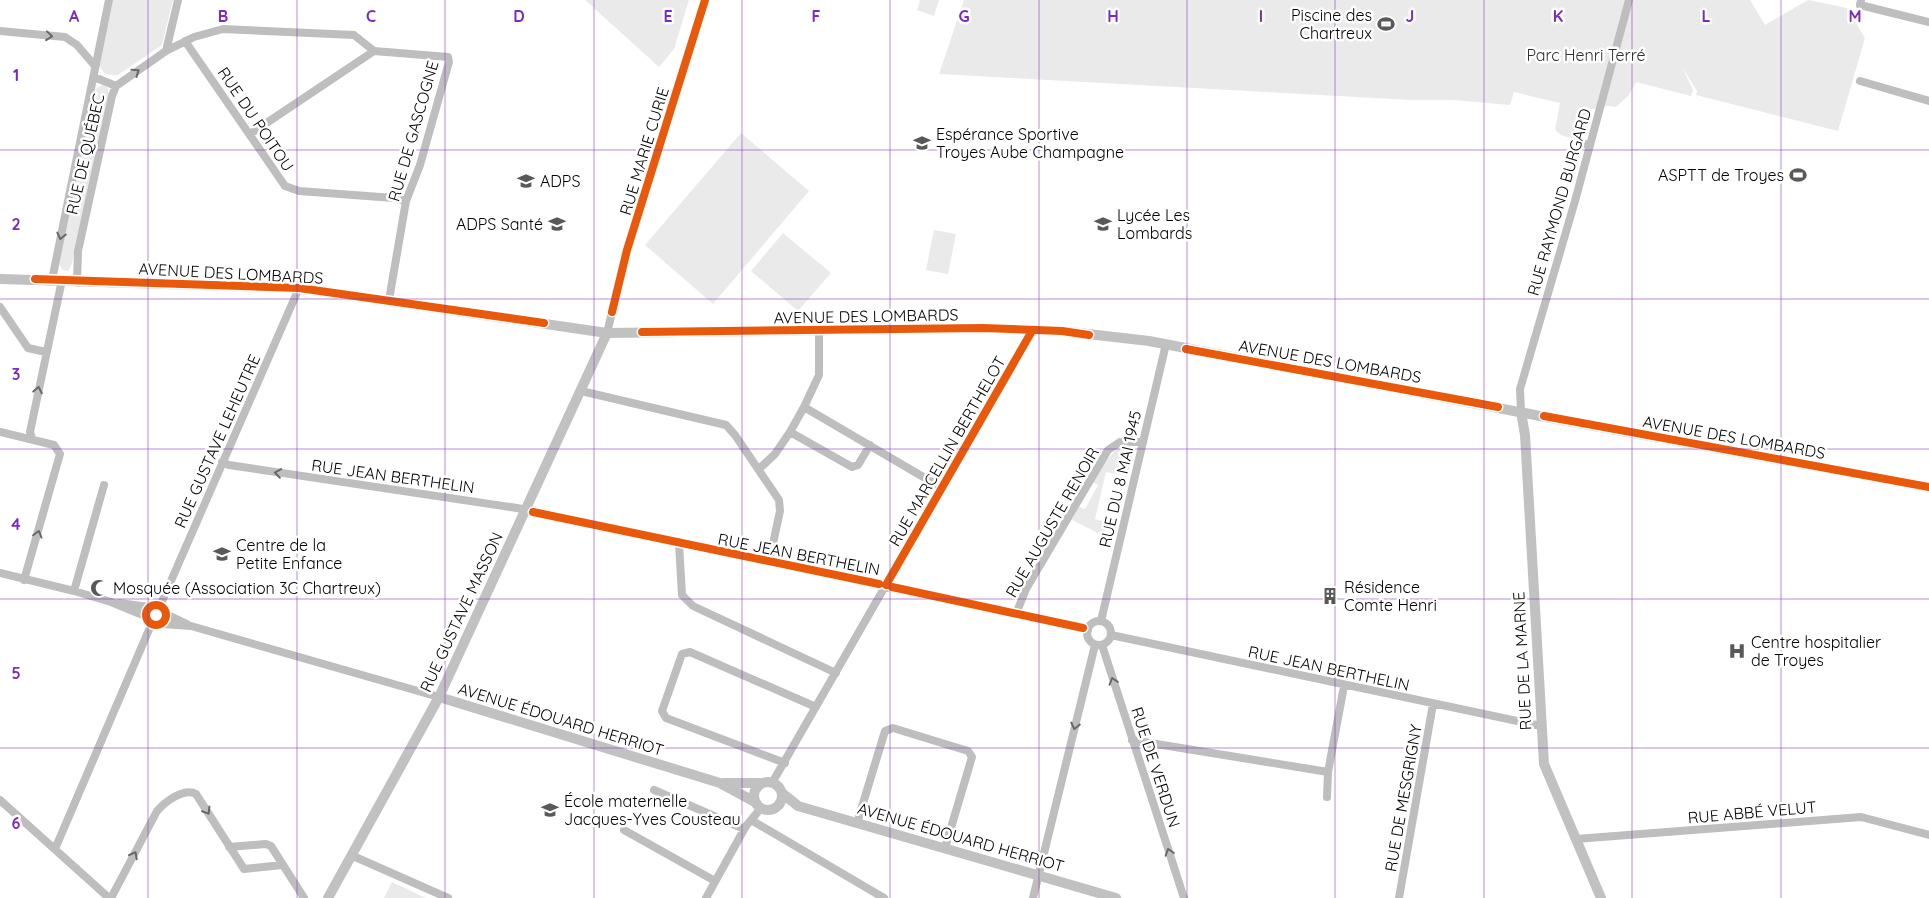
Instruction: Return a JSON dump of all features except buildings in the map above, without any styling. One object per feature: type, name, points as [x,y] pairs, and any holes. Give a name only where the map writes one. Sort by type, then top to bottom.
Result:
[{"type":"street","name":"RUE DE QUÉBEC","points":[[32,438],[30,432],[46,352],[95,66],[109,0]]},
{"type":"street","points":[[166,51],[178,0]]},
{"type":"street","name":"RUE MARIE CURIE","points":[[607,333],[627,250],[705,0]]},
{"type":"street","name":"RUE RAYMOND BURGARD","points":[[1521,412],[1520,388],[1629,0]]},
{"type":"street","points":[[1861,2],[1929,22]]},
{"type":"street","name":"RUE DE QUÉBEC","points":[[77,281],[78,251],[116,86],[166,51],[185,41],[223,30],[354,36],[374,52]]},
{"type":"street","points":[[0,31],[65,37],[77,45],[95,66]]},
{"type":"street","name":"RUE DU POITOU","points":[[185,41],[285,186],[299,191],[394,198],[406,202]]},
{"type":"street","points":[[250,134],[374,52]]},
{"type":"street","name":"RUE DE GASCOGNE","points":[[374,52],[448,56],[449,62],[422,156],[406,202],[389,300]]},
{"type":"street","points":[[94,77],[116,86]]},
{"type":"street","points":[[1860,81],[1929,101]]},
{"type":"street","points":[[1576,142],[1589,145]]},
{"type":"street","name":"AVENUE DES LOMBARDS","points":[[0,279],[299,288],[607,333],[984,328],[1062,331],[1166,344],[1521,412],[1929,486]]},
{"type":"street","name":"RUE GUSTAVE LEHEUTRE","points":[[160,606],[299,288]]},
{"type":"street","points":[[0,307],[28,348],[46,352]]},
{"type":"street","points":[[759,469],[775,454],[790,432],[819,374],[820,330]]},
{"type":"street","name":"RUE MARCELLIN BERTHELOT","points":[[767,783],[785,763],[1032,331]]},
{"type":"street","name":"RUE GUSTAVE MASSON","points":[[328,898],[353,856],[439,697],[607,333]]},
{"type":"street","name":"RUE DU 8 MAI 1945","points":[[1101,621],[1166,344]]},
{"type":"street","points":[[581,391],[726,425],[735,435],[779,500],[780,511],[769,562]]},
{"type":"street","points":[[804,407],[942,488]]},
{"type":"street","name":"RUE DE LA MARNE","points":[[1521,412],[1526,444],[1540,726],[1544,764],[1600,898]]},
{"type":"street","points":[[0,432],[32,438],[54,445],[60,454],[24,580]]},
{"type":"street","points":[[790,432],[852,467],[858,465],[870,445]]},
{"type":"street","name":"RUE AUGUSTE RENOIR","points":[[1016,614],[1026,588],[1108,450],[1120,442],[1143,442]]},
{"type":"street","name":"RUE JEAN BERTHELIN","points":[[222,462],[229,465],[526,510],[679,544],[886,585],[1088,630]]},
{"type":"street","points":[[74,591],[104,485]]},
{"type":"street","points":[[679,544],[682,595],[693,606],[836,673]]},
{"type":"street","points":[[0,573],[111,602],[145,616],[151,625],[191,626]]},
{"type":"street","points":[[111,602],[149,607],[160,606],[166,614],[191,626]]},
{"type":"street","points":[[145,616],[149,607]]},
{"type":"street","points":[[162,624],[166,614]]},
{"type":"street","points":[[1101,621],[1108,625],[1111,635],[1108,642],[1098,645],[1089,640],[1088,630],[1094,622],[1101,621]]},
{"type":"street","points":[[55,848],[151,625]]},
{"type":"street","name":"AVENUE ÉDOUARD HERRIOT","points":[[191,626],[439,697],[720,783],[758,805]]},
{"type":"street","name":"RUE JEAN BERTHELIN","points":[[1111,635],[1344,686],[1540,726]]},
{"type":"street","points":[[1033,898],[1098,645]]},
{"type":"street","name":"RUE DE VERDUN","points":[[1098,645],[1132,740],[1184,898]]},
{"type":"street","points":[[785,763],[666,718],[662,712],[682,654],[690,652],[816,707]]},
{"type":"street","points":[[1327,797],[1328,772],[1344,686]]},
{"type":"street","name":"RUE DE MESGRIGNY","points":[[1399,898],[1433,704]]},
{"type":"street","points":[[858,823],[885,731],[893,728],[968,751],[972,757],[945,848]]},
{"type":"street","points":[[1132,740],[1328,772]]},
{"type":"street","name":"AVENUE ÉDOUARD HERRIOT","points":[[720,783],[767,783]]},
{"type":"street","points":[[706,898],[758,805],[754,794],[767,783],[778,786],[782,793],[779,805],[773,809],[758,805]]},
{"type":"street","points":[[654,790],[744,830]]},
{"type":"street","points":[[0,800],[110,898],[157,811],[162,805],[185,792],[196,794],[244,869],[282,865]]},
{"type":"street","name":"AVENUE ÉDOUARD HERRIOT","points":[[782,793],[798,806]]},
{"type":"street","name":"AVENUE ÉDOUARD HERRIOT","points":[[773,809],[798,806],[1116,898]]},
{"type":"street","name":"RUE ABBÉ VELUT","points":[[1576,840],[1861,817],[1929,835]]},
{"type":"street","points":[[751,820],[884,898]]},
{"type":"street","points":[[624,830],[715,881]]},
{"type":"street","points":[[229,847],[266,844],[271,846],[304,898]]},
{"type":"street","points":[[353,856],[448,898]]},
{"type":"green space","points":[[113,0],[173,0],[162,45],[118,75],[109,75],[99,65]]},
{"type":"green space","points":[[585,0],[689,0],[674,49],[659,67]]},
{"type":"green space","points":[[920,0],[939,0],[934,16],[917,10]]},
{"type":"green space","name":"Parc Henri Terré","points":[[964,0],[1750,0],[1765,25],[1808,0],[1847,8],[1865,38],[1838,131],[1696,95],[1697,91],[1682,67],[1693,90],[1691,96],[1636,82],[1629,95],[1616,107],[1608,106],[1583,111],[1589,118],[1584,136],[1572,138],[1561,135],[1555,130],[1560,103],[1514,92],[1510,105],[1454,100],[1412,100],[939,74]]},
{"type":"green space","points":[[102,85],[107,87],[109,94],[72,264],[68,271],[63,270],[59,264],[93,101],[96,89]]},
{"type":"green space","points":[[741,133],[809,191],[713,304],[645,245]]},
{"type":"green space","points":[[934,230],[956,234],[948,274],[926,270]]},
{"type":"green space","points":[[783,233],[831,273],[798,311],[751,271]]},
{"type":"green space","points":[[1120,445],[1134,447],[1128,476],[1106,472],[1095,519],[1107,522],[1104,536],[1072,520],[1079,507],[1085,509],[1098,485],[1093,482],[1104,463]]},
{"type":"green space","points":[[392,882],[426,898],[384,898]]},
{"type":"cycle path","points":[[612,312],[627,250],[705,0]]},
{"type":"cycle path","points":[[35,279],[299,288],[544,323]]},
{"type":"cycle path","points":[[642,332],[983,328],[1062,331],[1089,335]]},
{"type":"cycle path","points":[[886,585],[1032,331]]},
{"type":"cycle path","points":[[1186,349],[1498,407]]},
{"type":"cycle path","points":[[1544,416],[1929,487]]},
{"type":"cycle path","points":[[533,512],[879,584]]},
{"type":"cycle path","points":[[892,587],[1083,628]]},
{"type":"cycle path","points":[[152,605],[160,605],[166,611],[166,615],[166,619],[160,625],[152,625],[146,619],[146,611],[152,605]]},
{"type":"place","name":"Piscine des Chartreux","points":[[1386,24]]},
{"type":"place","name":"Espérance Sportive Troyes Aube Champagne","points":[[922,143]]},
{"type":"place","name":"ASPTT de Troyes","points":[[1798,175]]},
{"type":"place","name":"ADPS","points":[[526,181]]},
{"type":"place","name":"ADPS Santé","points":[[557,224]]},
{"type":"place","name":"Lycée Les Lombards","points":[[1103,224]]},
{"type":"place","name":"Centre de la Petite Enfance","points":[[222,554]]},
{"type":"place","name":"Mosquée (Association 3C Chartreux)","points":[[99,588]]},
{"type":"place","name":"Résidence Comte Henri","points":[[1330,596]]},
{"type":"place","name":"Centre hospitalier de Troyes","points":[[1737,651]]},
{"type":"place","name":"École maternelle Jacques-Yves Cousteau","points":[[550,810]]}]
